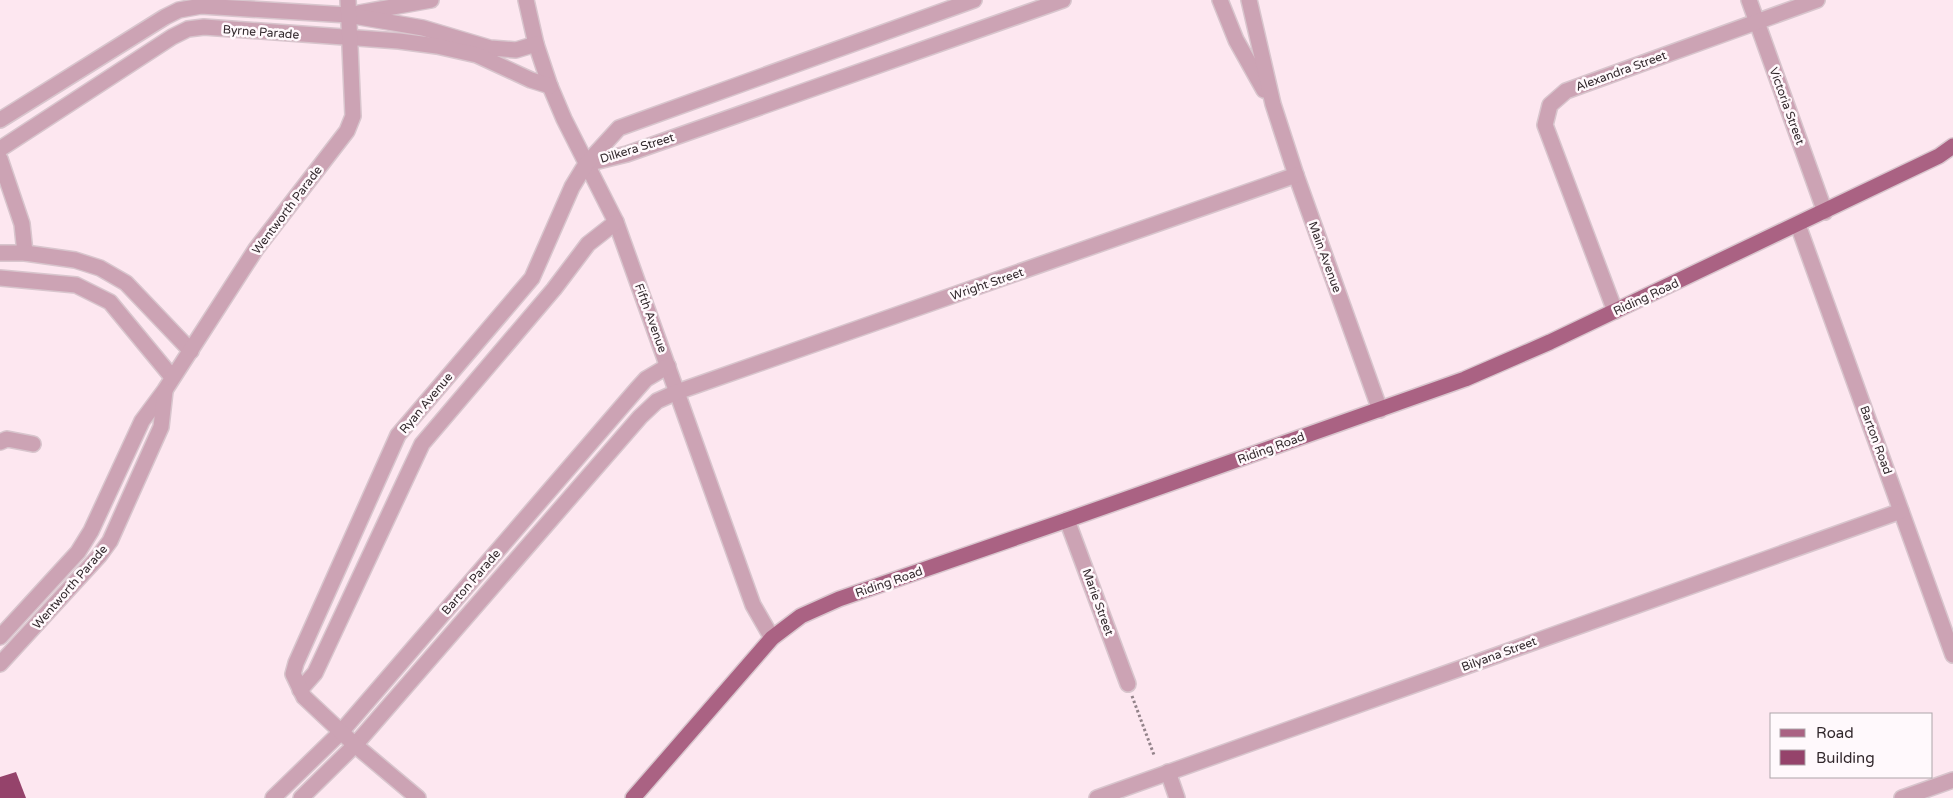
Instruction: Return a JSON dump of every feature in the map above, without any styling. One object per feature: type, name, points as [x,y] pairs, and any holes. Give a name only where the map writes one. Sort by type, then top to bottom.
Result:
[{"type":"main road","name":"Riding Road","points":[[633,798],[772,638],[801,616],[839,599],[1068,520],[1464,379],[1550,342],[1798,225],[1939,156],[1953,146]]},
{"type":"street","name":"Byrne Parade","points":[[0,120],[179,10],[201,6],[348,7],[431,0]]},
{"type":"street","name":"Fifth Avenue","points":[[526,0],[536,44],[550,86],[586,164],[616,222],[753,605],[772,638]]},
{"type":"street","name":"Dilkera Street","points":[[586,164],[620,128],[974,0]]},
{"type":"street","name":"Dilkera Street","points":[[586,164],[628,154],[1063,0]]},
{"type":"street","name":"Main Avenue","points":[[1220,0],[1236,40],[1273,104]]},
{"type":"street","name":"Main Avenue","points":[[1249,0],[1273,104],[1296,175],[1380,410]]},
{"type":"street","name":"Victoria Street","points":[[1748,0],[1825,212]]},
{"type":"street","name":"Alexandra Street","points":[[1615,311],[1545,125],[1550,105],[1566,91],[1818,0]]},
{"type":"street","name":"Byrne Parade","points":[[348,7],[490,48],[516,50],[536,44]]},
{"type":"street","name":"Wentworth Parade","points":[[0,637],[78,552],[91,531],[142,421],[191,351],[256,249],[347,131],[353,116],[348,7]]},
{"type":"street","name":"Byrne Parade","points":[[0,149],[172,37],[188,29],[204,28],[399,40],[476,55],[531,80],[550,86]]},
{"type":"street","points":[[0,159],[22,224],[25,253]]},
{"type":"street","name":"Ryan Avenue","points":[[418,798],[312,706],[300,690],[293,674],[296,663],[398,435],[532,278],[572,187],[586,164]]},
{"type":"street","name":"Wright Street","points":[[677,392],[1296,175]]},
{"type":"street","name":"Ryan Avenue","points":[[300,690],[315,673],[422,444],[554,289],[588,244],[616,222]]},
{"type":"street","name":"Barton Road","points":[[1798,225],[1953,655]]},
{"type":"street","points":[[0,253],[25,253],[75,260],[100,268],[126,283],[191,351]]},
{"type":"street","points":[[0,278],[76,285],[110,302],[169,383]]},
{"type":"street","name":"Barton Parade","points":[[273,798],[342,732],[646,379],[668,366]]},
{"type":"street","name":"Wentworth Parade","points":[[0,664],[99,556],[110,541],[161,427],[169,383]]},
{"type":"street","name":"Barton Parade","points":[[301,798],[355,745],[640,417],[657,401],[677,392]]},
{"type":"street","points":[[0,442],[7,439],[33,444]]},
{"type":"street","name":"Bilyana Street","points":[[1097,798],[1901,511]]},
{"type":"street","name":"Marie Street","points":[[1068,520],[1128,684]]},
{"type":"street","points":[[1168,772],[1177,798]]},
{"type":"street","points":[[1902,798],[1953,780]]},
{"type":"path","points":[[1128,684],[1154,755]]},
{"type":"building","points":[[16,772],[26,798],[0,798],[0,777]]}]
